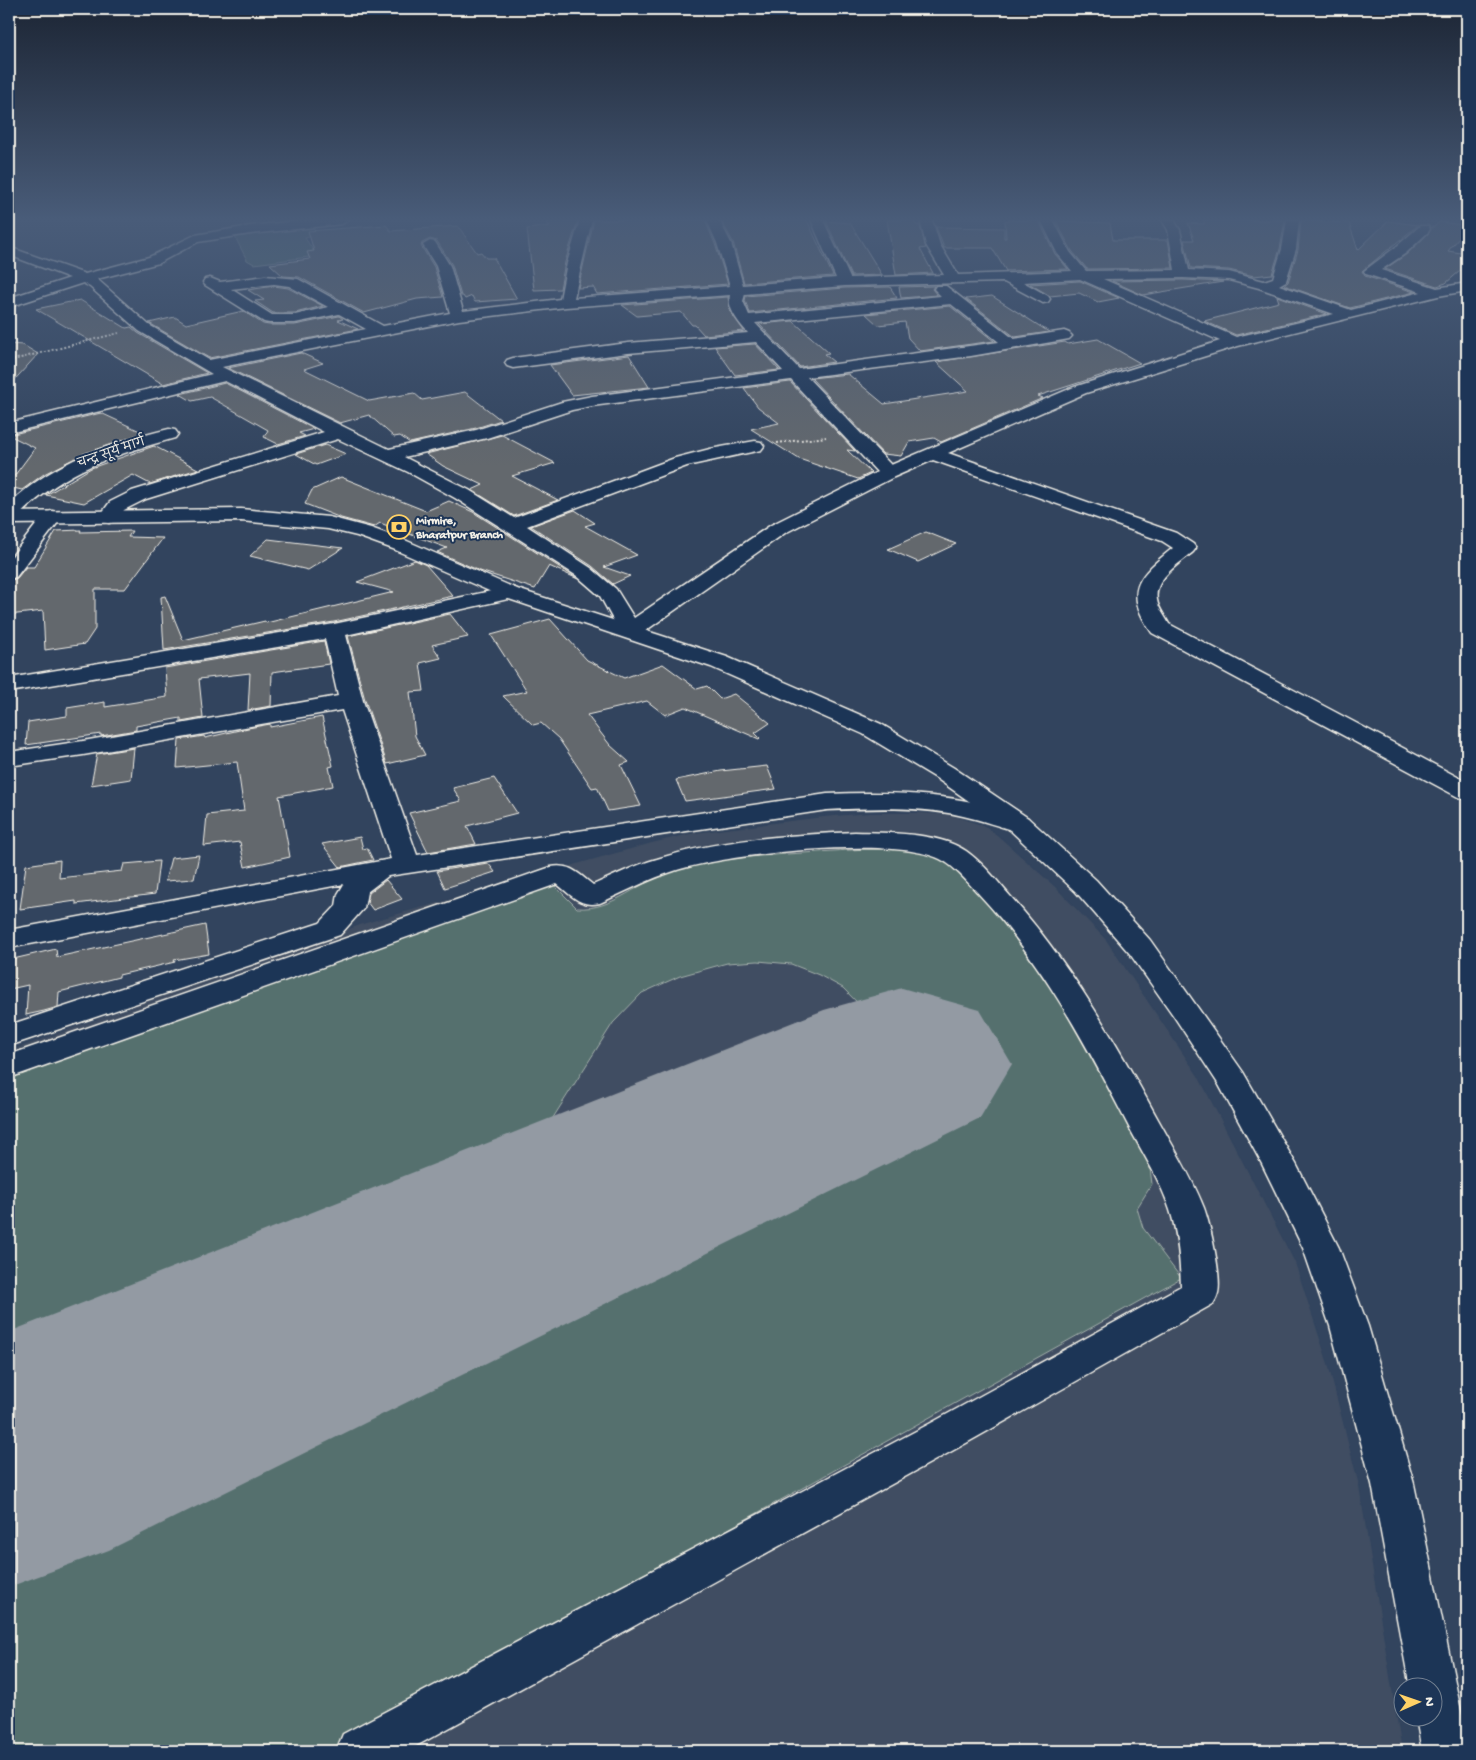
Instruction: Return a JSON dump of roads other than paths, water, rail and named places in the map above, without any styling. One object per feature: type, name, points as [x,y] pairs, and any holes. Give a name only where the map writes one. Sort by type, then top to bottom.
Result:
[{"type":"street","points":[[115,302],[144,328],[207,365],[462,494],[512,525],[584,572],[609,593],[630,631]]},
{"type":"street","points":[[242,302],[269,319],[295,319],[340,308]]},
{"type":"street","points":[[329,302],[380,330]]},
{"type":"street","points":[[453,302],[455,310],[460,316]]},
{"type":"street","points":[[207,365],[460,316],[578,302]]},
{"type":"street","points":[[736,302],[744,320],[759,337],[888,473]]},
{"type":"street","points":[[744,320],[923,302]]},
{"type":"street","points":[[958,302],[1012,344]]},
{"type":"street","points":[[1144,302],[1234,342]]},
{"type":"street","points":[[1313,302],[1349,314]]},
{"type":"street","points":[[630,631],[778,529],[888,473],[1080,390],[1234,342],[1396,302]]},
{"type":"street","points":[[388,456],[481,434],[579,403],[1064,336]]},
{"type":"street","points":[[513,364],[619,349],[759,337]]},
{"type":"street","points":[[9,428],[228,375]]},
{"type":"street","points":[[109,517],[117,506],[139,495],[339,433]]},
{"type":"street","name":"चन्द्र सूर्य मार्ग","points":[[9,514],[49,478],[69,466],[110,450],[169,434]]},
{"type":"street","points":[[512,525],[681,462],[710,454],[755,446]]},
{"type":"street","points":[[933,454],[1169,537],[1186,548],[1160,570],[1147,586],[1146,599],[1160,628],[1467,792]]},
{"type":"street","points":[[9,518],[241,515],[329,523],[364,532],[400,545],[510,593],[630,631],[719,662],[872,729],[945,773],[1019,824],[1086,886],[1140,948],[1179,1000],[1232,1080],[1279,1164],[1321,1248],[1349,1326],[1393,1484],[1431,1678]]},
{"type":"street","points":[[9,573],[52,517]]},
{"type":"street","points":[[9,685],[334,631],[510,593]]},
{"type":"street","points":[[334,631],[393,867]]},
{"type":"street","points":[[9,759],[103,745],[351,701]]},
{"type":"street","points":[[9,939],[393,867],[827,802],[868,800],[914,802],[962,808],[1019,824]]},
{"type":"street","points":[[9,1067],[561,873],[590,897],[673,862],[726,851],[870,840],[907,842],[931,846],[950,854],[972,870],[1010,912],[1070,992],[1173,1178],[1187,1209],[1197,1247],[1200,1293],[947,1434],[360,1751]]},
{"type":"street","points":[[9,1036],[330,928],[350,908],[352,894],[356,887],[393,867]]},
{"type":"street","points":[[1441,1728],[1446,1751]]},
{"type":"place","name":"Mirmire, Bharatpur Branch","points":[[399,527]]}]
